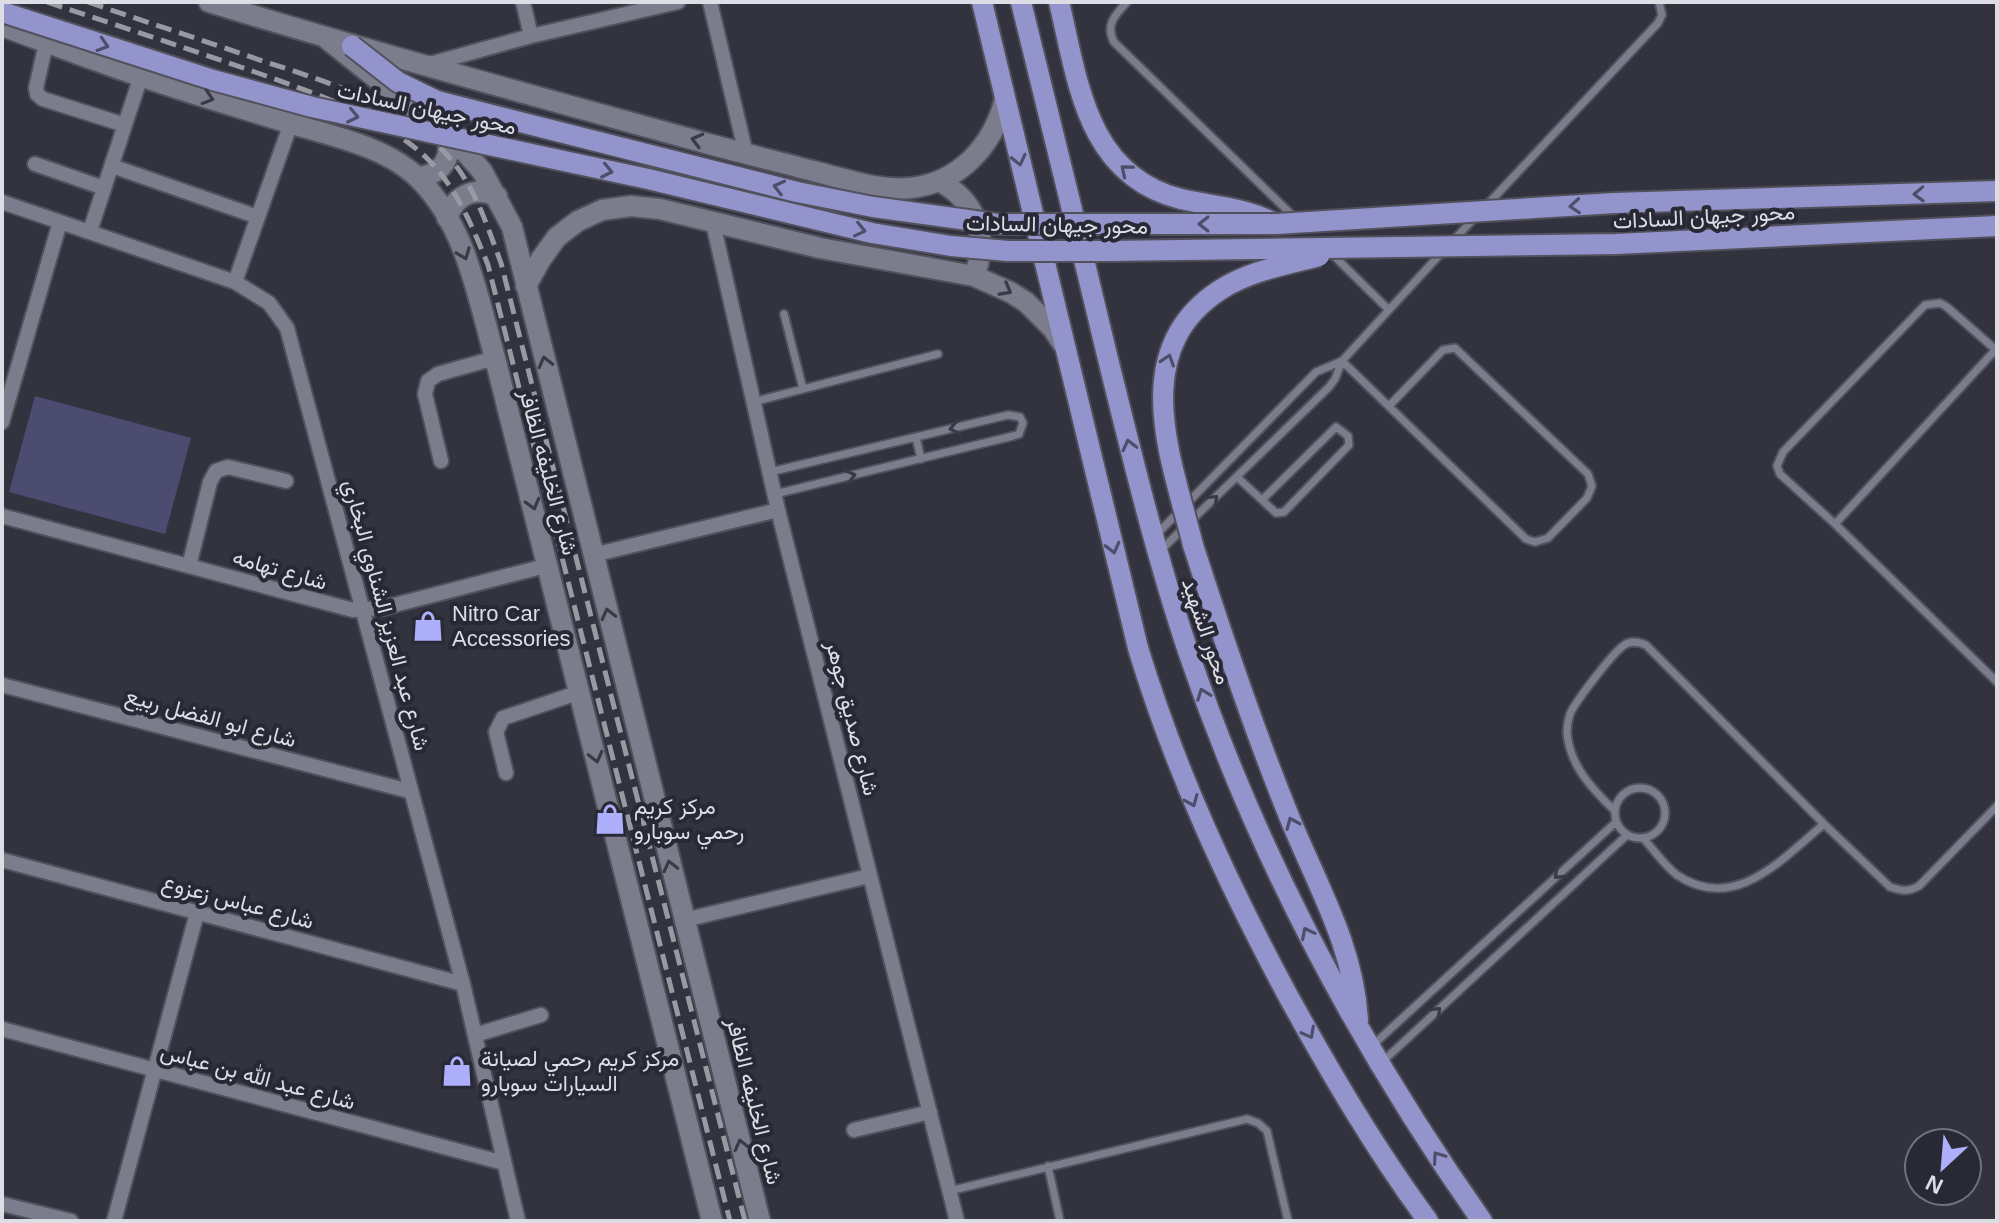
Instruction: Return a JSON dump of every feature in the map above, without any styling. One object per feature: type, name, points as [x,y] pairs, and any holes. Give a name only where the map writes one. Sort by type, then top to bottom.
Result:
[{"type":"main road","points":[[982,2],[1138,648],[1185,784],[1249,922],[1333,1077],[1428,1221]]},
{"type":"main road","name":"محور الشهيد","points":[[1021,2],[1155,546],[1189,656],[1238,783],[1294,908],[1374,1056],[1429,1146],[1482,1221]]},
{"type":"main road","points":[[1059,2],[1094,130],[1115,160],[1127,172],[1168,195],[1243,210],[1276,224]]},
{"type":"main road","name":"محور جيهان السادات","points":[[2,12],[213,80],[312,107],[648,179],[872,233],[951,246],[1008,251],[1616,244],[1997,226]]},
{"type":"main road","name":"محور جيهان السادات","points":[[352,46],[398,82],[437,101],[797,192],[873,207],[997,224],[1276,224],[1615,203],[1997,191]]},
{"type":"main road","points":[[1346,248],[1248,276],[1220,290],[1199,306],[1182,328],[1171,350],[1164,374],[1162,411],[1193,545],[1258,738],[1344,944],[1354,986],[1358,1029]]},
{"type":"street","points":[[209,2],[266,10],[327,39],[746,154],[885,188],[912,188],[939,181],[966,165],[995,129],[1005,99]]},
{"type":"street","points":[[523,2],[531,36]]},
{"type":"street","points":[[424,66],[531,36],[678,2]]},
{"type":"street","points":[[710,2],[746,154]]},
{"type":"street","name":"شارع الخليفه الظافر","points":[[2,26],[141,76],[377,152],[418,177],[447,218],[463,250],[495,358],[712,1221]]},
{"type":"street","name":"شارع الخليفه الظافر","points":[[327,39],[446,134],[482,171],[512,227],[760,1221]]},
{"type":"street","points":[[46,43],[37,94],[43,99],[125,125]]},
{"type":"street","points":[[90,231],[141,76]]},
{"type":"street","points":[[235,282],[291,123]]},
{"type":"street","points":[[418,177],[427,177],[442,167],[449,151],[446,134]]},
{"type":"street","points":[[35,164],[104,188]]},
{"type":"street","points":[[112,166],[258,217]]},
{"type":"street","points":[[939,181],[960,195],[975,215],[981,252],[974,276]]},
{"type":"street","points":[[447,218],[452,205],[465,195],[481,191],[497,196]]},
{"type":"street","name":"شارع عبد العزيز الشناوي البخاري","points":[[2,202],[235,282],[269,303],[287,328],[463,984],[518,1221]]},
{"type":"street","points":[[526,286],[557,237],[578,221],[602,210],[631,206],[660,209],[875,259],[974,276],[1026,302],[1040,314],[1063,344]]},
{"type":"street","points":[[2,422],[60,222]]},
{"type":"street","name":"شارع صديق جوهر","points":[[713,223],[778,510],[957,1221]]},
{"type":"street","points":[[441,461],[425,394],[428,381],[438,374],[495,358]]},
{"type":"street","points":[[189,566],[210,482],[216,471],[228,467],[286,481]]},
{"type":"street","points":[[593,555],[778,510]]},
{"type":"street","name":"شارع تهامه","points":[[2,516],[338,608],[383,608],[549,565]]},
{"type":"street","name":"شارع ابو الفضل ربيع","points":[[2,685],[409,791]]},
{"type":"street","points":[[506,773],[496,732],[503,718],[580,692]]},
{"type":"street","name":"شارع عباس زعزوع","points":[[2,860],[463,984]]},
{"type":"street","points":[[684,920],[869,876]]},
{"type":"street","points":[[114,1221],[197,913]]},
{"type":"street","points":[[475,1035],[541,1015]]},
{"type":"street","name":"شارع عبد الله بن عباس","points":[[2,1029],[504,1163]]},
{"type":"street","points":[[854,1130],[930,1112]]},
{"type":"street","points":[[2,1204],[71,1221]]},
{"type":"lane","points":[[1127,2],[1111,23],[1110,34],[1114,42],[1309,231]]},
{"type":"lane","points":[[1155,546],[1237,477],[1329,387],[1342,361],[1388,309],[1658,23],[1662,15],[1659,2]]},
{"type":"lane","points":[[1320,242],[1388,309]]},
{"type":"lane","points":[[1835,524],[1996,349],[1940,303],[1925,305],[1783,452],[1777,466],[1780,474],[1997,682]]},
{"type":"lane","points":[[784,314],[803,389]]},
{"type":"lane","points":[[1342,361],[1526,539],[1535,542],[1548,538],[1590,492],[1592,486],[1588,474],[1455,348],[1443,350],[1389,406]]},
{"type":"lane","points":[[753,402],[938,354]]},
{"type":"lane","points":[[1155,546],[1316,372],[1342,361]]},
{"type":"lane","points":[[770,472],[1008,415],[1020,417],[1023,423],[1023,429],[1013,436],[775,494]]},
{"type":"lane","points":[[1237,477],[1276,513],[1284,512],[1347,447],[1350,442],[1348,436],[1339,427],[1333,428],[1262,500]]},
{"type":"lane","points":[[916,437],[921,459]]},
{"type":"lane","points":[[1615,811],[1594,791],[1579,769],[1567,736],[1567,724],[1578,700],[1622,646],[1638,642],[1646,645],[1890,887],[1910,891],[1919,886],[1997,806]]},
{"type":"lane","points":[[1637,788],[1648,789],[1658,795],[1664,805],[1665,816],[1654,834],[1643,838],[1627,835],[1616,822],[1615,811],[1618,800],[1626,792],[1637,788]]},
{"type":"lane","points":[[1374,1056],[1616,822]]},
{"type":"lane","points":[[1643,838],[1677,874],[1714,887],[1733,887],[1764,874],[1824,824]]},
{"type":"lane","points":[[1374,1056],[1627,835]]},
{"type":"lane","points":[[949,1191],[1247,1119],[1267,1131],[1288,1221]]},
{"type":"lane","points":[[1048,1166],[1060,1221]]},
{"type":"shaded area","points":[[35,396],[191,438],[165,534],[9,492]]},
{"type":"railway","points":[[47,2],[255,72],[361,114],[419,151],[452,189],[488,265],[730,1221]]},
{"type":"railway","points":[[88,2],[330,84],[385,108],[433,141],[454,163],[469,186],[501,263],[745,1221]]},
{"type":"place","name":"Nitro Car Accessories","points":[[428,626]]},
{"type":"place","name":"مركز كريم رحمي سوبارو","points":[[610,819]]},
{"type":"place","name":"مركز كريم رحمي لصيانة السيارات سوبارو","points":[[457,1071]]}]
